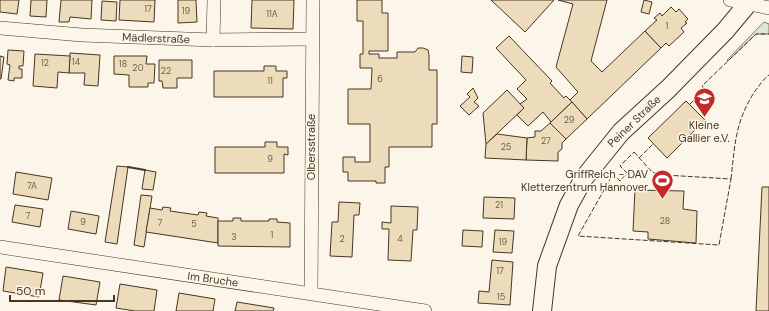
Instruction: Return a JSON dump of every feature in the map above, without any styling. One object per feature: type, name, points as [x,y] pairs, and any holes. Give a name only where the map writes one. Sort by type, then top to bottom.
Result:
[{"type":"street","points":[[213,40],[214,0]]},
{"type":"street","name":"Olbersstraße","points":[[311,293],[313,0]]},
{"type":"street","points":[[730,0],[750,2],[769,8]]},
{"type":"street","name":"Peiner Straße","points":[[542,311],[548,266],[556,238],[569,205],[584,178],[620,132],[668,89],[725,31],[750,2]]},
{"type":"street","name":"Mädlerstraße","points":[[0,28],[82,35],[213,40],[312,39]]},
{"type":"street","name":"Im Bruche","points":[[0,247],[425,311]]},
{"type":"green space","points":[[764,22],[769,24],[769,34],[756,34],[728,61],[727,60]]},
{"type":"building","points":[[0,0],[19,0],[17,14],[0,12]]},
{"type":"building","points":[[31,0],[47,0],[46,17],[30,16]]},
{"type":"building","points":[[61,0],[92,0],[91,19],[70,17],[69,22],[59,22]]},
{"type":"building","points":[[120,0],[155,0],[154,22],[119,20]]},
{"type":"building","points":[[178,0],[196,0],[197,22],[178,23]]},
{"type":"building","points":[[252,0],[294,0],[293,29],[251,28]]},
{"type":"building","points":[[357,0],[382,0],[382,13],[388,13],[388,51],[369,51],[369,54],[379,54],[379,58],[397,58],[397,52],[415,52],[418,48],[423,48],[428,50],[429,70],[437,70],[437,124],[432,124],[432,147],[389,147],[389,167],[385,167],[385,183],[376,183],[376,181],[348,181],[348,172],[343,172],[343,157],[355,157],[355,162],[370,162],[370,124],[348,124],[348,89],[371,89],[372,68],[360,68],[360,54],[363,54],[363,21],[357,21]]},
{"type":"building","points":[[491,0],[554,0],[525,32]]},
{"type":"building","points":[[558,0],[607,0],[591,61],[602,72],[645,31],[661,48],[587,119],[570,100],[578,92],[556,67],[573,4]]},
{"type":"building","points":[[644,0],[652,2],[649,14],[641,12]]},
{"type":"building","points":[[102,1],[117,2],[116,21],[101,20]]},
{"type":"building","points":[[671,7],[676,12],[679,9],[688,19],[685,22],[687,23],[681,28],[684,32],[669,46],[666,43],[661,48],[645,31],[657,20],[654,18],[660,13],[662,16]]},
{"type":"building","points":[[509,36],[552,81],[550,83],[564,98],[566,96],[572,102],[551,122],[543,112],[528,126],[517,115],[524,108],[520,104],[527,99],[517,89],[526,80],[496,48]]},
{"type":"building","points":[[8,50],[24,51],[23,66],[19,66],[19,69],[22,69],[22,78],[14,78],[14,81],[8,80],[10,65],[7,64]]},
{"type":"building","points":[[70,53],[100,55],[98,86],[84,85],[85,73],[69,73]]},
{"type":"building","points":[[35,54],[70,56],[69,73],[58,72],[57,88],[33,86]]},
{"type":"building","points":[[0,56],[4,57],[1,79],[0,79]]},
{"type":"building","points":[[114,56],[147,56],[146,64],[155,64],[154,83],[148,83],[148,87],[129,87],[129,75],[114,74]]},
{"type":"building","points":[[462,56],[473,57],[472,73],[461,72]]},
{"type":"building","points":[[159,60],[192,60],[192,78],[177,78],[177,88],[163,88],[162,81],[159,81]]},
{"type":"building","points":[[264,66],[276,66],[276,71],[287,71],[287,78],[283,78],[283,97],[214,97],[214,71],[264,71]]},
{"type":"building","points":[[473,88],[478,98],[474,102],[479,106],[469,115],[460,106],[470,97],[467,94]]},
{"type":"building","points":[[507,90],[524,108],[486,144],[483,113]]},
{"type":"building","points":[[686,101],[705,120],[667,158],[648,138]]},
{"type":"building","points":[[572,102],[587,119],[566,139],[550,123]]},
{"type":"building","points":[[550,123],[566,139],[562,143],[562,149],[558,152],[558,161],[526,160],[527,138],[535,137],[535,131],[541,131]]},
{"type":"building","points":[[497,134],[527,138],[526,160],[485,158],[486,144]]},
{"type":"building","points":[[265,142],[277,142],[277,147],[288,147],[288,155],[284,154],[284,173],[215,173],[215,147],[265,147]]},
{"type":"building","points":[[117,166],[128,167],[117,244],[105,242]]},
{"type":"building","points":[[145,170],[156,172],[153,190],[142,189]]},
{"type":"building","points":[[16,172],[52,178],[48,200],[13,194]]},
{"type":"building","points":[[762,187],[769,187],[769,311],[756,311]]},
{"type":"building","name":"GriffReich - DAV Kletterzentrum Hannover","points":[[635,190],[684,191],[683,209],[697,211],[696,243],[648,239],[648,232],[633,231]]},
{"type":"building","points":[[141,195],[152,196],[144,247],[134,245]]},
{"type":"building","points":[[484,197],[515,198],[514,219],[483,218]]},
{"type":"building","points":[[339,202],[360,203],[359,215],[354,215],[352,257],[330,256],[332,222],[338,222]]},
{"type":"building","points":[[15,205],[43,209],[40,227],[12,222]]},
{"type":"building","points":[[391,206],[418,207],[417,230],[413,230],[411,261],[388,260],[389,229],[382,229],[382,222],[391,223]]},
{"type":"building","points":[[163,207],[171,208],[170,211],[198,215],[199,212],[207,213],[206,216],[218,218],[218,243],[146,232],[150,208],[162,210]]},
{"type":"building","points":[[71,211],[99,216],[96,234],[68,229]]},
{"type":"building","points":[[233,218],[241,218],[241,221],[269,221],[269,219],[277,219],[277,222],[290,223],[290,247],[218,246],[218,221],[233,221]]},
{"type":"building","points":[[463,230],[483,231],[482,247],[462,246]]},
{"type":"building","points":[[495,230],[514,231],[512,253],[493,252]]},
{"type":"building","points":[[492,260],[513,262],[510,305],[478,303],[479,291],[489,292]]},
{"type":"building","points":[[6,267],[43,273],[39,297],[3,291]]},
{"type":"building","points":[[63,276],[100,282],[96,305],[59,300]]},
{"type":"building","points":[[120,284],[157,290],[154,311],[135,311],[116,308]]},
{"type":"building","points":[[179,293],[215,299],[213,311],[176,311]]},
{"type":"building","points":[[237,302],[274,308],[273,311],[235,311]]},
{"type":"fence","points":[[690,104],[705,89],[702,86],[756,34],[769,34]]},
{"type":"fence","points":[[731,179],[737,134],[743,113],[755,91],[763,80],[769,75]]},
{"type":"fence","points":[[639,158],[653,144]]},
{"type":"fence","points":[[634,152],[652,172],[665,175],[731,179],[719,245],[578,236],[613,174],[620,181],[627,173],[620,166],[634,152]]},
{"type":"fence","points":[[664,190],[665,175]]},
{"type":"wall","points":[[128,167],[145,170]]},
{"type":"place","name":"Kleine Gallier e.V.","points":[[704,118]]},
{"type":"place","name":"GriffReich - DAV Kletterzentrum Hannover","points":[[663,200]]}]
